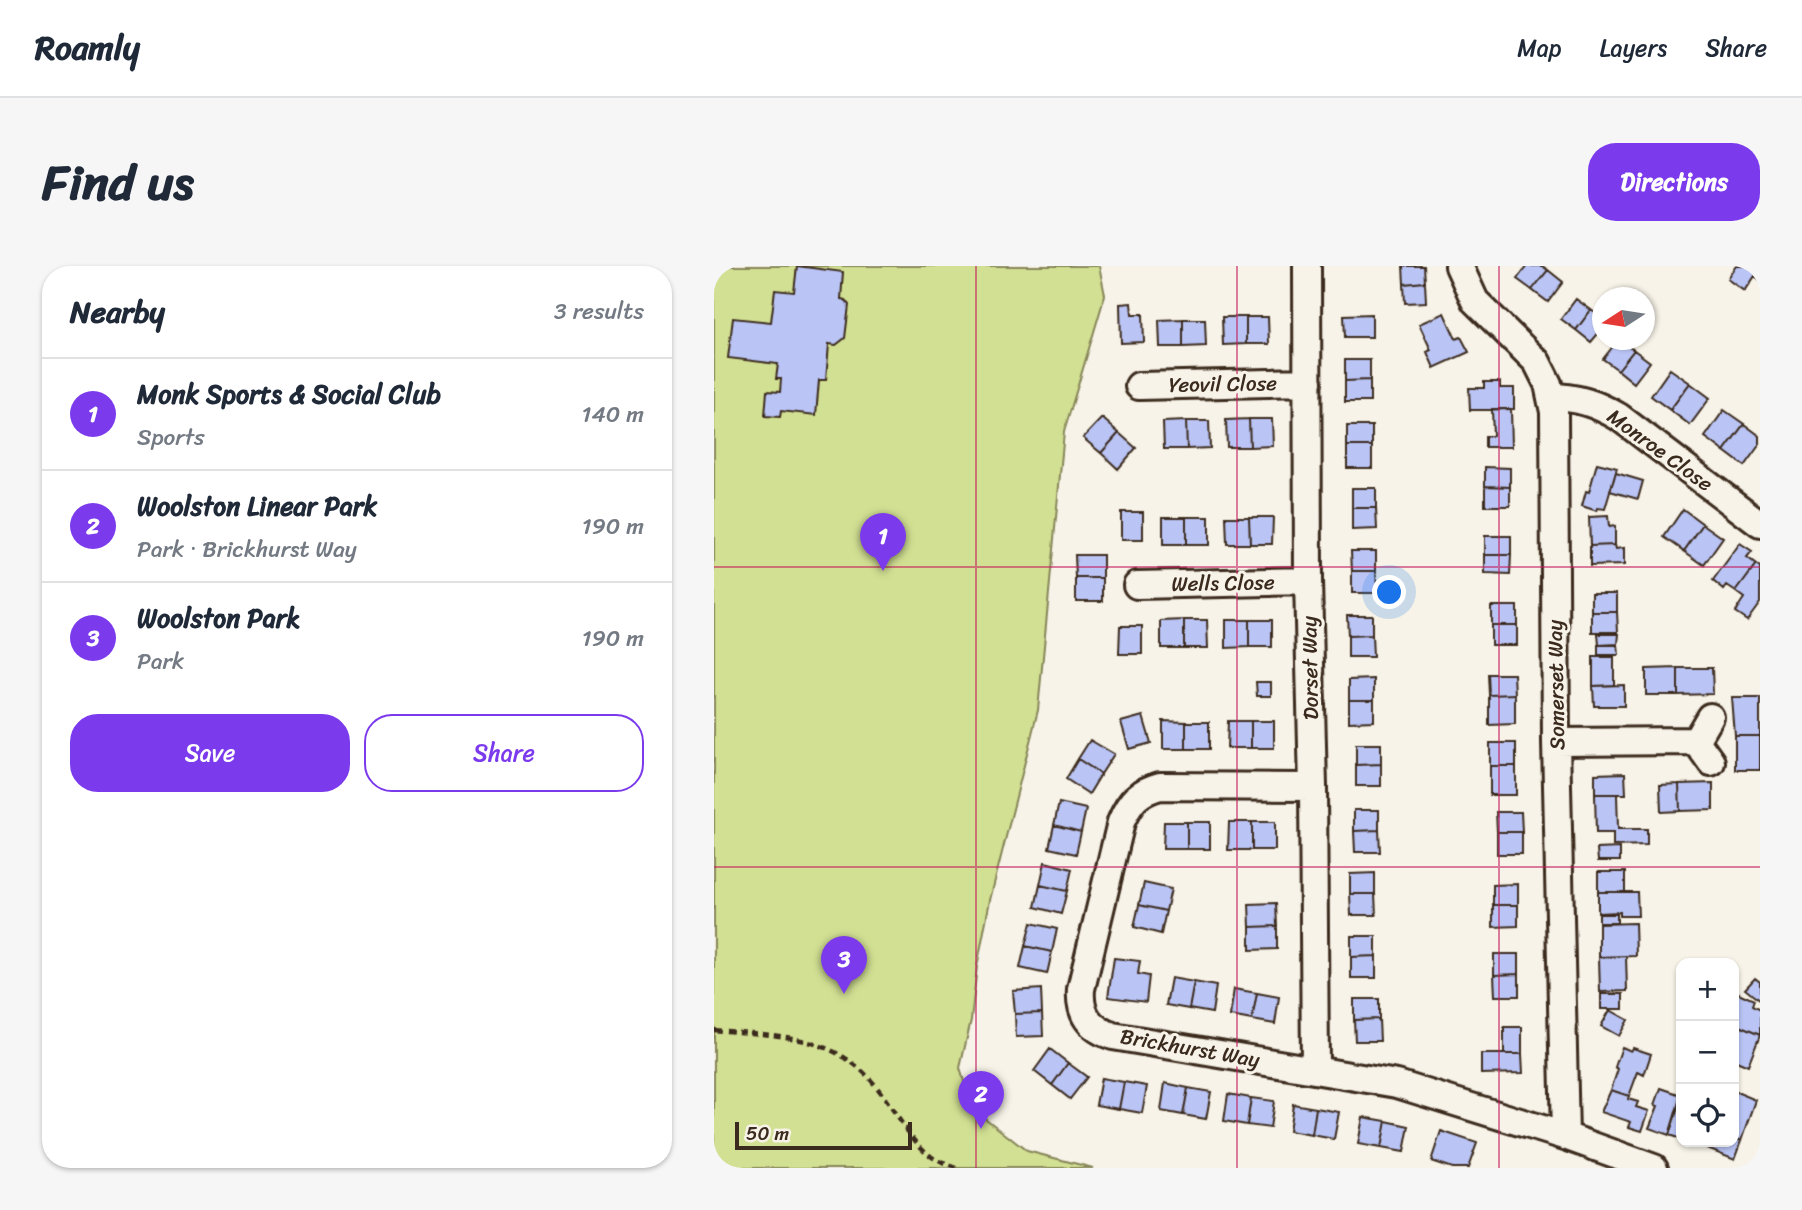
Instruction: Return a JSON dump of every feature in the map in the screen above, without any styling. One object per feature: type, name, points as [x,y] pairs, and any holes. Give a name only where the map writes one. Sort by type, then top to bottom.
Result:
[{"type":"street","name":"Dorset Way","points":[[1307,266],[1308,581],[1315,1069]]},
{"type":"street","name":"Somerset Way","points":[[1459,266],[1475,301],[1537,362],[1548,384],[1553,412],[1556,742],[1565,1136]]},
{"type":"street","name":"Yeovil Close","points":[[1139,386],[1308,383]]},
{"type":"street","name":"Monroe Close","points":[[1551,397],[1586,401],[1619,417],[1760,524]]},
{"type":"street","name":"Wells Close","points":[[1137,585],[1308,581]]},
{"type":"street","points":[[1556,742],[1703,751],[1710,717]]},
{"type":"street","name":"Brickhurst Way","points":[[1313,787],[1160,786],[1143,791],[1129,803],[1121,822],[1080,999],[1085,1018],[1102,1032],[1113,1036],[1315,1069],[1430,1093],[1654,1168]]},
{"type":"path","points":[[714,1030],[799,1038],[833,1050],[862,1070],[911,1136],[933,1158],[956,1168]]},
{"type":"green space","points":[[714,266],[1099,266],[1105,295],[1064,432],[1038,710],[990,900],[977,967],[971,1020],[960,1068],[972,1108],[1027,1151],[1093,1168],[714,1168]]},
{"type":"building","points":[[797,266],[843,272],[841,299],[849,305],[845,338],[836,345],[829,344],[826,380],[819,380],[816,415],[781,411],[780,417],[765,416],[767,391],[780,392],[781,379],[776,379],[778,364],[728,358],[733,318],[771,322],[775,290],[794,292]]},
{"type":"building","points":[[1403,266],[1424,266],[1425,282],[1404,284]]},
{"type":"building","points":[[1527,266],[1542,266],[1548,270],[1532,290],[1517,279]]},
{"type":"building","points":[[1737,266],[1760,266],[1760,280],[1755,276],[1745,291],[1728,279]]},
{"type":"building","points":[[1548,270],[1563,282],[1548,302],[1532,290]]},
{"type":"building","points":[[1425,282],[1426,302],[1405,303],[1404,284]]},
{"type":"building","points":[[1576,299],[1591,310],[1576,330],[1561,319]]},
{"type":"building","points":[[1131,303],[1132,314],[1143,314],[1144,342],[1121,343],[1120,304]]},
{"type":"building","points":[[1591,310],[1592,311],[1592,341],[1576,330]]},
{"type":"building","points":[[1444,313],[1456,339],[1461,337],[1469,352],[1434,368],[1427,352],[1431,350],[1419,324]]},
{"type":"building","points":[[1372,314],[1372,337],[1345,337],[1344,315]]},
{"type":"building","points":[[1222,317],[1246,317],[1246,344],[1223,345]]},
{"type":"building","points":[[1246,317],[1268,317],[1269,344],[1246,344]]},
{"type":"building","points":[[1183,319],[1183,347],[1160,347],[1159,320]]},
{"type":"building","points":[[1183,319],[1205,319],[1206,346],[1183,347]]},
{"type":"building","points":[[1610,350],[1634,350],[1618,370],[1603,359]]},
{"type":"building","points":[[1634,350],[1650,362],[1634,383],[1618,370]]},
{"type":"building","points":[[1345,360],[1370,360],[1370,380],[1345,381]]},
{"type":"building","points":[[1670,369],[1690,383],[1670,410],[1651,396]]},
{"type":"building","points":[[1370,380],[1370,402],[1345,402],[1345,381]]},
{"type":"building","points":[[1484,382],[1500,382],[1500,388],[1514,388],[1514,409],[1470,410],[1469,388],[1484,388]]},
{"type":"building","points":[[1690,383],[1710,398],[1690,425],[1670,410]]},
{"type":"building","points":[[1492,409],[1511,409],[1512,447],[1485,447],[1485,436],[1493,436]]},
{"type":"building","points":[[1724,410],[1744,424],[1724,451],[1705,437]]},
{"type":"building","points":[[1102,418],[1119,433],[1101,453],[1083,438]]},
{"type":"building","points":[[1249,419],[1250,447],[1227,447],[1226,420]]},
{"type":"building","points":[[1249,419],[1272,419],[1273,446],[1250,447]]},
{"type":"building","points":[[1186,421],[1187,449],[1164,449],[1163,422]]},
{"type":"building","points":[[1186,421],[1209,421],[1210,448],[1187,449]]},
{"type":"building","points":[[1744,424],[1760,436],[1760,444],[1744,466],[1724,451]]},
{"type":"building","points":[[1347,426],[1372,426],[1372,446],[1347,446]]},
{"type":"building","points":[[1119,433],[1136,448],[1118,469],[1101,453]]},
{"type":"building","points":[[1347,446],[1372,446],[1372,468],[1347,468]]},
{"type":"building","points":[[1597,463],[1617,468],[1605,509],[1598,508],[1597,511],[1582,506]]},
{"type":"building","points":[[1485,467],[1510,468],[1510,487],[1485,486]]},
{"type":"building","points":[[1616,473],[1643,481],[1638,499],[1610,491]]},
{"type":"building","points":[[1485,486],[1510,487],[1510,506],[1485,506]]},
{"type":"building","points":[[1352,488],[1376,488],[1376,508],[1352,508]]},
{"type":"building","points":[[1352,508],[1376,508],[1377,529],[1352,530]]},
{"type":"building","points":[[1683,509],[1703,524],[1684,551],[1664,537]]},
{"type":"building","points":[[1121,512],[1143,512],[1143,540],[1121,540]]},
{"type":"building","points":[[1608,516],[1609,527],[1615,526],[1615,545],[1590,546],[1589,517]]},
{"type":"building","points":[[1163,517],[1186,517],[1186,545],[1163,545]]},
{"type":"building","points":[[1186,517],[1209,517],[1209,545],[1186,545]]},
{"type":"building","points":[[1226,517],[1249,517],[1250,544],[1227,544]]},
{"type":"building","points":[[1249,517],[1273,517],[1272,544],[1250,544]]},
{"type":"building","points":[[1703,524],[1723,538],[1704,565],[1684,551]]},
{"type":"building","points":[[1485,536],[1511,536],[1511,555],[1485,555]]},
{"type":"building","points":[[1740,544],[1752,552],[1747,558],[1756,565],[1736,592],[1727,586],[1724,590],[1713,581]]},
{"type":"building","points":[[1615,545],[1616,549],[1624,548],[1624,565],[1590,566],[1590,546]]},
{"type":"building","points":[[1351,551],[1376,551],[1376,571],[1352,571]]},
{"type":"building","points":[[1075,555],[1103,555],[1103,578],[1076,578]]},
{"type":"building","points":[[1485,555],[1511,555],[1510,575],[1485,574]]},
{"type":"building","points":[[1756,565],[1760,568],[1760,602],[1747,620],[1735,612],[1744,598],[1736,592]]},
{"type":"building","points":[[1352,571],[1376,571],[1377,593],[1352,593]]},
{"type":"building","points":[[1076,578],[1103,578],[1103,601],[1076,601]]},
{"type":"building","points":[[1592,593],[1617,593],[1617,612],[1592,612]]},
{"type":"building","points":[[1491,606],[1517,606],[1517,625],[1491,625]]},
{"type":"building","points":[[1592,612],[1617,612],[1618,632],[1592,632]]},
{"type":"building","points":[[1347,615],[1372,615],[1372,635],[1348,636]]},
{"type":"building","points":[[1184,620],[1184,648],[1161,648],[1161,621]]},
{"type":"building","points":[[1184,620],[1207,620],[1208,648],[1184,648]]},
{"type":"building","points":[[1226,620],[1249,620],[1249,647],[1226,648]]},
{"type":"building","points":[[1249,620],[1272,620],[1272,647],[1249,647]]},
{"type":"building","points":[[1491,625],[1517,625],[1517,645],[1491,645]]},
{"type":"building","points":[[1120,626],[1142,626],[1142,654],[1119,654]]},
{"type":"building","points":[[1598,634],[1619,634],[1618,644],[1599,645]]},
{"type":"building","points":[[1372,635],[1373,657],[1348,657],[1348,636]]},
{"type":"building","points":[[1598,645],[1618,645],[1619,655],[1598,655]]},
{"type":"building","points":[[1593,657],[1614,657],[1614,685],[1593,686]]},
{"type":"building","points":[[1678,668],[1678,695],[1646,695],[1646,669]]},
{"type":"building","points":[[1678,668],[1712,668],[1713,694],[1678,695]]},
{"type":"building","points":[[1488,674],[1514,674],[1515,694],[1489,695]]},
{"type":"building","points":[[1374,679],[1374,700],[1349,700],[1349,680]]},
{"type":"building","points":[[1256,682],[1271,682],[1271,696],[1257,696]]},
{"type":"building","points":[[1624,685],[1624,706],[1594,706],[1593,686]]},
{"type":"building","points":[[1515,694],[1515,724],[1489,725],[1489,695]]},
{"type":"building","points":[[1732,698],[1760,698],[1760,736],[1735,736]]},
{"type":"building","points":[[1349,700],[1374,700],[1374,721],[1349,722]]},
{"type":"building","points":[[1143,716],[1151,743],[1129,749],[1121,722]]},
{"type":"building","points":[[1163,721],[1186,722],[1186,749],[1163,749]]},
{"type":"building","points":[[1228,721],[1251,721],[1251,748],[1227,748]]},
{"type":"building","points":[[1251,721],[1274,721],[1274,748],[1251,748]]},
{"type":"building","points":[[1186,722],[1209,722],[1209,749],[1186,749]]},
{"type":"building","points":[[1735,736],[1760,736],[1760,770],[1735,770]]},
{"type":"building","points":[[1090,740],[1114,754],[1101,774],[1078,759]]},
{"type":"building","points":[[1490,743],[1516,743],[1516,766],[1490,766]]},
{"type":"building","points":[[1356,744],[1381,744],[1381,764],[1356,765]]},
{"type":"building","points":[[1078,759],[1101,774],[1089,794],[1066,779]]},
{"type":"building","points":[[1381,764],[1381,786],[1356,786],[1356,765]]},
{"type":"building","points":[[1490,766],[1516,766],[1516,795],[1490,795]]},
{"type":"building","points":[[1625,773],[1626,794],[1595,794],[1595,774]]},
{"type":"building","points":[[1713,783],[1713,810],[1680,811],[1679,784]]},
{"type":"building","points":[[1679,784],[1680,811],[1661,812],[1660,785]]},
{"type":"building","points":[[1595,794],[1617,794],[1618,829],[1647,829],[1647,845],[1613,846],[1613,833],[1596,833]]},
{"type":"building","points":[[1059,803],[1086,809],[1081,832],[1054,825]]},
{"type":"building","points":[[1354,810],[1379,810],[1379,830],[1354,831]]},
{"type":"building","points":[[1496,812],[1521,812],[1522,832],[1497,832]]},
{"type":"building","points":[[1164,822],[1187,822],[1187,849],[1163,849]]},
{"type":"building","points":[[1187,822],[1210,822],[1210,849],[1187,849]]},
{"type":"building","points":[[1229,822],[1252,822],[1252,850],[1228,850]]},
{"type":"building","points":[[1252,822],[1275,822],[1275,850],[1252,850]]},
{"type":"building","points":[[1054,825],[1081,832],[1076,854],[1049,848]]},
{"type":"building","points":[[1379,830],[1380,852],[1355,852],[1354,831]]},
{"type":"building","points":[[1497,832],[1522,832],[1522,854],[1497,854]]},
{"type":"building","points":[[1620,848],[1620,861],[1598,861],[1597,849]]},
{"type":"building","points":[[1045,862],[1072,869],[1067,891],[1040,885]]},
{"type":"building","points":[[1598,872],[1625,872],[1625,892],[1598,892]]},
{"type":"building","points":[[1375,873],[1375,894],[1350,894],[1350,874]]},
{"type":"building","points":[[1144,883],[1171,889],[1166,911],[1139,905]]},
{"type":"building","points":[[1518,884],[1518,905],[1493,905],[1493,885]]},
{"type":"building","points":[[1040,885],[1067,891],[1061,914],[1035,907]]},
{"type":"building","points":[[1598,892],[1637,892],[1638,916],[1620,916],[1620,912],[1598,913]]},
{"type":"building","points":[[1350,894],[1375,894],[1376,915],[1351,915]]},
{"type":"building","points":[[1276,903],[1277,926],[1250,927],[1249,904]]},
{"type":"building","points":[[1139,905],[1166,911],[1161,934],[1134,927]]},
{"type":"building","points":[[1493,905],[1518,905],[1518,926],[1493,927]]},
{"type":"building","points":[[1599,914],[1617,914],[1617,923],[1599,923]]},
{"type":"building","points":[[1031,923],[1057,929],[1052,952],[1025,946]]},
{"type":"building","points":[[1635,923],[1636,956],[1599,957],[1599,924]]},
{"type":"building","points":[[1277,926],[1277,949],[1250,950],[1250,927]]},
{"type":"building","points":[[1351,936],[1376,936],[1376,956],[1351,957]]},
{"type":"building","points":[[1025,946],[1052,952],[1047,974],[1020,968]]},
{"type":"building","points":[[1494,954],[1519,954],[1519,974],[1494,975]]},
{"type":"building","points":[[1376,956],[1376,978],[1351,978],[1351,957]]},
{"type":"building","points":[[1626,956],[1627,991],[1600,992],[1599,957]]},
{"type":"building","points":[[1114,958],[1140,961],[1138,974],[1149,976],[1146,1002],[1108,997]]},
{"type":"building","points":[[1519,974],[1519,996],[1495,996],[1494,975]]},
{"type":"building","points":[[1171,978],[1194,982],[1189,1009],[1166,1005]]},
{"type":"building","points":[[1755,978],[1760,982],[1760,1001],[1745,989]]},
{"type":"building","points":[[1194,982],[1216,986],[1212,1013],[1189,1009]]},
{"type":"building","points":[[1041,989],[1042,1013],[1015,1014],[1013,991]]},
{"type":"building","points":[[1234,989],[1257,993],[1252,1020],[1230,1016]]},
{"type":"building","points":[[1257,993],[1279,997],[1275,1024],[1252,1020]]},
{"type":"building","points":[[1739,993],[1754,1000],[1752,1006],[1760,1010],[1760,1035],[1739,1026]]},
{"type":"building","points":[[1601,994],[1623,994],[1623,1009],[1601,1009]]},
{"type":"building","points":[[1354,999],[1379,999],[1379,1019],[1354,1020]]},
{"type":"building","points":[[1610,1010],[1628,1020],[1619,1036],[1601,1026]]},
{"type":"building","points":[[1042,1013],[1043,1036],[1016,1037],[1015,1014]]},
{"type":"building","points":[[1379,1019],[1380,1041],[1355,1041],[1354,1020]]},
{"type":"building","points":[[1739,1026],[1760,1035],[1748,1066],[1739,1062]]},
{"type":"building","points":[[1504,1027],[1522,1027],[1522,1054],[1504,1054]]},
{"type":"building","points":[[1622,1047],[1651,1054],[1644,1075],[1638,1072],[1629,1096],[1611,1090]]},
{"type":"building","points":[[1050,1049],[1068,1063],[1052,1085],[1034,1071]]},
{"type":"building","points":[[1481,1054],[1522,1054],[1523,1073],[1481,1074]]},
{"type":"building","points":[[1068,1063],[1087,1077],[1070,1099],[1052,1085]]},
{"type":"building","points":[[1101,1078],[1124,1082],[1119,1109],[1096,1105]]},
{"type":"building","points":[[1124,1082],[1147,1086],[1142,1113],[1119,1109]]},
{"type":"building","points":[[1165,1083],[1188,1088],[1183,1115],[1161,1111]]},
{"type":"building","points":[[1188,1088],[1211,1092],[1206,1119],[1183,1115]]},
{"type":"building","points":[[1661,1088],[1676,1093],[1676,1112],[1669,1135],[1649,1128],[1658,1106],[1655,1105]]},
{"type":"building","points":[[1611,1090],[1629,1096],[1628,1099],[1638,1102],[1636,1107],[1649,1111],[1642,1131],[1629,1127],[1631,1122],[1601,1112]]},
{"type":"building","points":[[1739,1093],[1756,1100],[1742,1140],[1739,1139]]},
{"type":"building","points":[[1228,1094],[1251,1098],[1247,1125],[1224,1121]]},
{"type":"building","points":[[1251,1098],[1274,1101],[1270,1128],[1247,1125]]},
{"type":"building","points":[[1293,1104],[1316,1108],[1312,1135],[1289,1131]]},
{"type":"building","points":[[1316,1108],[1339,1112],[1334,1139],[1312,1135]]},
{"type":"building","points":[[1676,1114],[1676,1137],[1669,1135]]},
{"type":"building","points":[[1363,1117],[1386,1121],[1381,1148],[1358,1144]]},
{"type":"building","points":[[1386,1121],[1409,1126],[1404,1152],[1381,1148]]},
{"type":"building","points":[[1441,1131],[1477,1143],[1468,1168],[1452,1168],[1431,1161]]},
{"type":"building","points":[[1739,1139],[1742,1140],[1735,1159],[1707,1148],[1739,1147]]},
{"type":"place","name":"Monk Sports & Social Club","points":[[883,571]]},
{"type":"place","name":"Woolston Park","points":[[844,994]]},
{"type":"place","name":"Woolston Linear Park","points":[[981,1129]]}]
